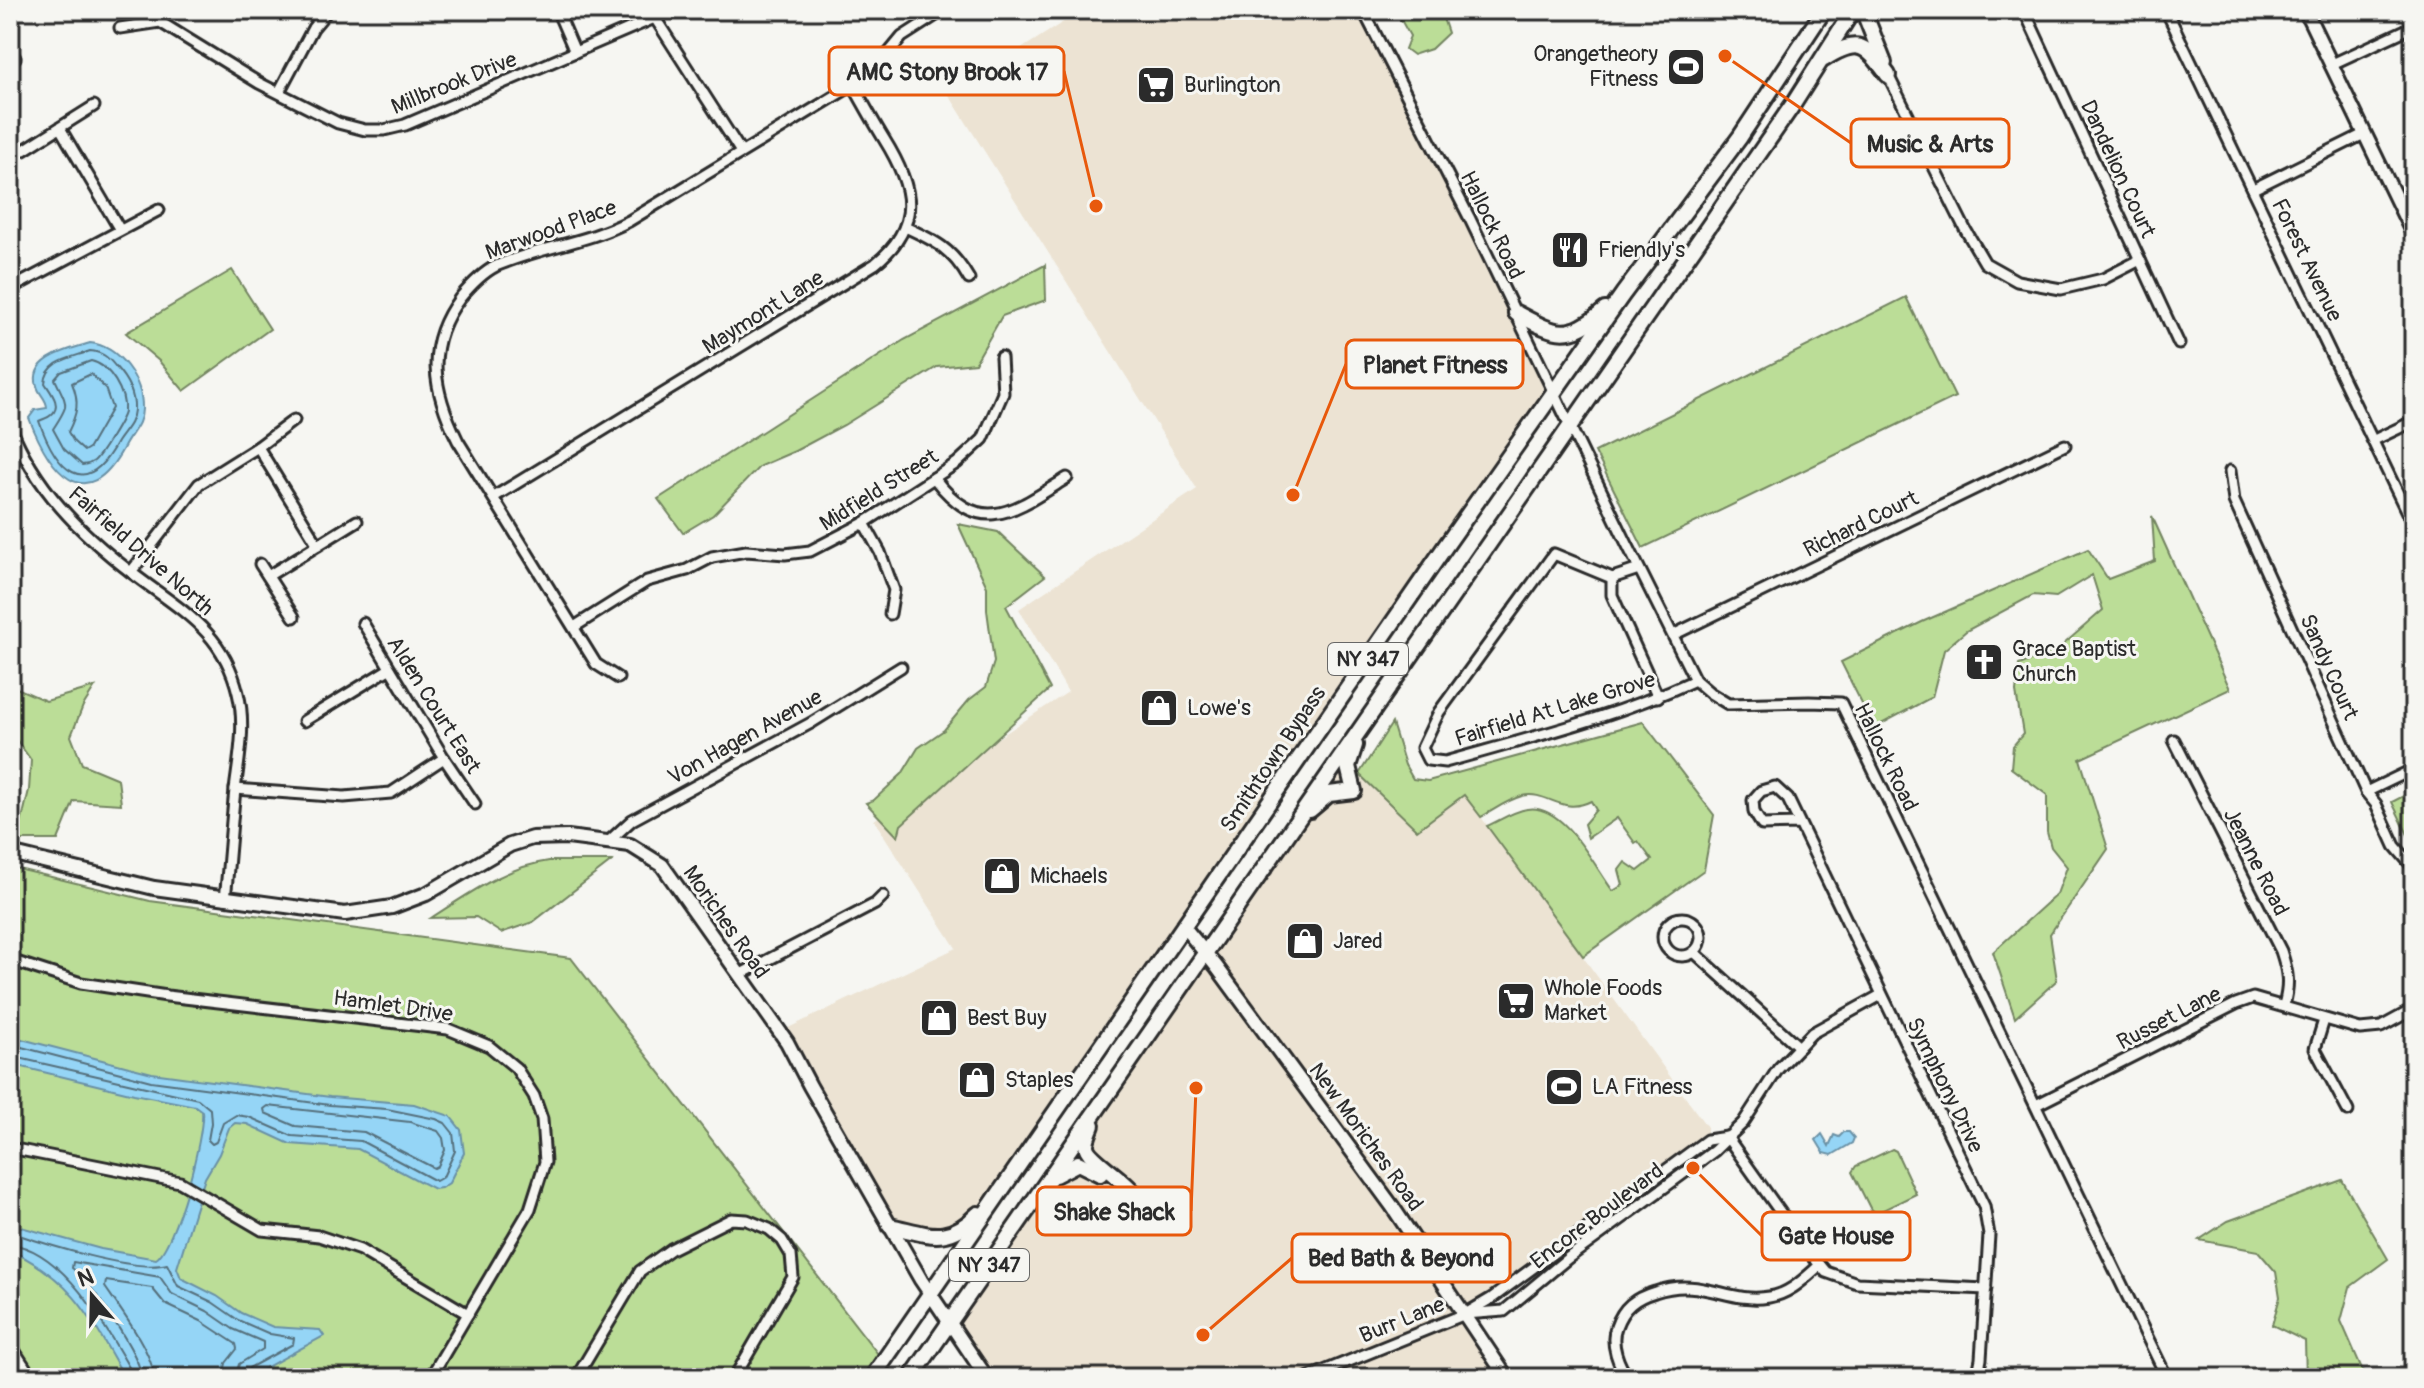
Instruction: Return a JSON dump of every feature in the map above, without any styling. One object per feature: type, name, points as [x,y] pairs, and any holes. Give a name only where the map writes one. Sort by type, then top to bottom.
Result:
[{"type":"highway","name":"Smithtown Bypass","points":[[872,1378],[1623,294],[1740,137],[1824,10]]},
{"type":"highway","name":"NY 347","points":[[911,1378],[1821,61],[1853,10]]},
{"type":"highway","points":[[1866,10],[1888,75]]},
{"type":"highway","points":[[1821,61],[1847,46],[1858,46],[1872,53],[1888,75]]},
{"type":"highway","points":[[1516,313],[1550,331],[1572,333],[1589,324],[1623,294]]},
{"type":"highway","points":[[1289,830],[1326,795],[1354,791],[1348,766],[1369,715]]},
{"type":"highway","points":[[1049,1179],[1074,1164],[1081,1164],[1132,1191],[1087,1150],[1097,1109]]},
{"type":"highway","points":[[890,1226],[933,1236],[952,1234],[966,1226],[1001,1191]]},
{"type":"main road","points":[[2305,10],[2414,236]]},
{"type":"main road","name":"Moriches Road","points":[[10,853],[154,888],[345,914],[392,907],[426,894],[510,845],[532,838],[568,837],[630,845],[662,865],[787,1042],[890,1226],[987,1378]]},
{"type":"main road","name":"New Moriches Road","points":[[1184,927],[1392,1206],[1507,1378]]},
{"type":"street","points":[[120,28],[160,22],[159,10]]},
{"type":"street","points":[[279,92],[313,28],[328,10]]},
{"type":"street","points":[[557,10],[575,52]]},
{"type":"street","name":"Millbrook Drive","points":[[160,22],[259,83],[338,123],[365,130],[384,130],[405,125],[673,10]]},
{"type":"street","name":"Marwood Place","points":[[618,678],[596,664],[444,413],[437,384],[437,346],[447,318],[484,273],[507,262],[621,226],[853,85],[878,66],[902,37],[944,10]]},
{"type":"street","name":"Dandelion Court","points":[[2024,10],[2179,344]]},
{"type":"street","name":"Forest Avenue","points":[[2166,10],[2414,527]]},
{"type":"street","name":"Hallock Road","points":[[1365,11],[1695,680],[1728,704],[1841,703],[2167,1378]]},
{"type":"street","points":[[655,18],[741,152]]},
{"type":"street","points":[[2330,65],[2414,26]]},
{"type":"street","points":[[1888,75],[1985,263],[2017,281],[2061,289],[2103,279],[2140,260]]},
{"type":"street","points":[[853,85],[907,181],[910,198],[905,227],[943,247],[957,259],[969,279]]},
{"type":"street","points":[[10,154],[24,150],[94,106]]},
{"type":"street","points":[[60,128],[120,230]]},
{"type":"street","points":[[2253,189],[2364,134]]},
{"type":"street","points":[[10,272],[14,287],[159,210]]},
{"type":"street","name":"Maymont Lane","points":[[494,497],[875,264],[896,244],[905,227]]},
{"type":"street","name":"Midfield Street","points":[[574,627],[647,581],[687,570],[712,557],[746,551],[785,554],[810,551],[864,523],[967,456],[990,428],[1003,393],[1001,357]]},
{"type":"street","points":[[131,572],[199,484],[294,420]]},
{"type":"street","points":[[2374,440],[2414,421]]},
{"type":"street","name":"Fairfield Drive North","points":[[10,425],[28,467],[54,502],[131,572],[203,627],[214,639],[232,672],[242,718],[225,899]]},
{"type":"street","name":"Richard Court","points":[[1673,635],[2065,445]]},
{"type":"street","points":[[258,447],[318,545]]},
{"type":"street","name":"Sandy Court","points":[[2230,471],[2234,501],[2366,792],[2376,804],[2395,846],[2414,868]]},
{"type":"street","points":[[934,478],[951,499],[964,509],[980,514],[999,514],[1019,508],[1067,478]]},
{"type":"street","points":[[268,576],[357,521]]},
{"type":"street","points":[[864,523],[880,552],[894,590],[890,614]]},
{"type":"street","name":"Fairfield At Lake Grove","points":[[1612,578],[1554,554],[1439,712],[1422,748],[1428,760],[1445,762],[1592,721],[1695,680]]},
{"type":"street","points":[[260,564],[294,617]]},
{"type":"street","points":[[1639,569],[1612,578],[1612,595],[1658,697]]},
{"type":"street","name":"Alden Court East","points":[[363,623],[475,804]]},
{"type":"street","name":"Von Hagen Avenue","points":[[609,841],[632,820],[811,723],[901,667]]},
{"type":"street","points":[[304,721],[389,669]]},
{"type":"street","name":"Jeanne Road","points":[[2174,740],[2281,951],[2290,986],[2284,1005]]},
{"type":"street","points":[[235,789],[344,797],[391,793],[444,758]]},
{"type":"street","points":[[2366,792],[2414,769]]},
{"type":"street","name":"Symphony Drive","points":[[1799,824],[1762,825],[1754,812],[1753,800],[1761,791],[1775,787],[1788,799],[1984,1206],[1989,1235],[1977,1378]]},
{"type":"street","points":[[739,975],[875,904],[883,896]]},
{"type":"street","points":[[1684,918],[1695,923],[1699,928],[1700,941],[1694,952],[1676,955],[1666,947],[1663,935],[1670,923],[1684,918]]},
{"type":"street","points":[[1694,952],[1799,1047]]},
{"type":"street","name":"Hamlet Drive","points":[[10,960],[81,983],[448,1029],[489,1046],[516,1068],[534,1096],[542,1119],[545,1162],[530,1209],[430,1378]]},
{"type":"street","name":"Encore Boulevard","points":[[1465,1314],[1504,1311],[1568,1258],[1714,1151],[1743,1123],[1778,1069],[1812,1033],[1881,995]]},
{"type":"street","name":"Russet Lane","points":[[2036,1105],[2253,998],[2284,1005],[2324,1020],[2369,1029],[2381,1027],[2414,1009]]},
{"type":"street","points":[[2324,1020],[2315,1049],[2348,1111]]},
{"type":"street","points":[[1727,1137],[1826,1272],[1857,1283],[1986,1289]]},
{"type":"street","name":"Encore Boulevard","points":[[1465,1314],[1492,1298],[1707,1140],[1727,1137]]},
{"type":"street","points":[[10,1148],[180,1182],[262,1230],[319,1236],[360,1250],[468,1314]]},
{"type":"street","points":[[576,1378],[640,1271],[671,1249],[731,1219],[747,1220],[769,1229],[782,1240],[791,1255],[793,1277],[734,1378]]},
{"type":"street","points":[[1629,1378],[1622,1370],[1615,1350],[1614,1332],[1622,1310],[1640,1297],[1675,1285],[1706,1287],[1740,1296],[1769,1297],[1794,1288],[1820,1265]]},
{"type":"street","name":"Burr Lane","points":[[1307,1378],[1465,1314]]},
{"type":"street","points":[[10,1344],[32,1378]]},
{"type":"shaded area","points":[[1082,10],[1363,10],[1555,392],[973,1233],[932,1242],[914,1238],[887,1211],[810,1086],[786,1029],[956,948],[874,820],[1068,692],[1019,609],[1197,489],[949,95]]},
{"type":"shaded area","points":[[1340,757],[1417,830],[1465,795],[1707,1127],[1707,1140],[1466,1315],[1513,1378],[987,1378],[950,1322]]},
{"type":"green space","points":[[1451,10],[1443,18],[1448,33],[1431,49],[1413,55],[1405,49],[1410,36],[1396,11]]},
{"type":"green space","points":[[1045,265],[1046,300],[1002,316],[975,363],[937,367],[844,425],[760,466],[713,515],[683,533],[658,499],[904,340]]},
{"type":"green space","points":[[232,270],[270,329],[184,391],[159,361],[126,333]]},
{"type":"green space","points":[[1906,297],[1955,397],[1643,548],[1595,452]]},
{"type":"green space","points":[[2152,516],[2230,689],[2080,759],[2108,849],[2050,934],[2057,980],[2015,1018],[1993,952],[2057,894],[2067,867],[2051,847],[2047,832],[2047,795],[2011,768],[2013,746],[2023,734],[2016,692],[2019,665],[2056,651],[2103,610],[2092,575],[2056,597],[2033,595],[1966,631],[1944,650],[1932,697],[1874,728],[1841,662],[1922,622],[2088,549],[2108,579],[2155,561]]},
{"type":"green space","points":[[958,524],[998,532],[1045,576],[1006,606],[1050,689],[901,825],[898,837],[866,803],[874,800],[902,774],[918,748],[944,730],[969,700],[986,687],[994,662],[987,587]]},
{"type":"green space","points":[[10,685],[46,701],[95,687],[83,706],[71,736],[82,764],[118,779],[121,804],[74,801],[58,840],[17,840],[29,790],[31,760],[10,731]]},
{"type":"green space","points":[[1643,722],[1714,815],[1704,870],[1583,956],[1487,826],[1527,809],[1541,810],[1553,816],[1577,838],[1613,891],[1623,885],[1619,870],[1625,862],[1638,871],[1652,860],[1617,818],[1588,838],[1584,824],[1596,810],[1591,801],[1571,806],[1540,796],[1522,796],[1481,817],[1464,795],[1417,830],[1359,774],[1392,723],[1405,765],[1413,779],[1428,781]]},
{"type":"green space","points":[[2411,792],[2414,798],[2414,837],[2410,839],[2392,802]]},
{"type":"green space","points":[[549,861],[612,861],[533,922],[501,933],[476,917],[431,918],[502,876]]},
{"type":"green space","points":[[10,867],[150,901],[571,958],[881,1358],[868,1378],[10,1378]]},
{"type":"green space","points":[[1892,1149],[1896,1151],[1916,1194],[1877,1213],[1871,1210],[1852,1172],[1856,1166]]},
{"type":"green space","points":[[2342,1180],[2388,1259],[2350,1287],[2341,1321],[2366,1378],[2306,1378],[2305,1341],[2272,1325],[2280,1297],[2276,1272],[2258,1251],[2199,1240],[2228,1221]]},
{"type":"water","points":[[90,343],[110,350],[127,366],[138,387],[142,415],[110,469],[96,480],[82,483],[69,479],[58,469],[47,455],[29,418],[35,410],[47,408],[37,386],[39,368],[53,356]]},
{"type":"water","points":[[10,1036],[152,1073],[330,1097],[414,1104],[450,1116],[461,1130],[464,1153],[449,1183],[434,1189],[358,1149],[290,1144],[247,1124],[235,1123],[229,1128],[205,1178],[177,1268],[181,1278],[217,1296],[241,1313],[273,1327],[320,1330],[324,1336],[247,1378],[125,1378],[91,1320],[66,1289],[51,1275],[10,1250],[10,1224],[101,1249],[156,1259],[164,1250],[180,1213],[199,1142],[202,1111],[195,1106],[10,1064]]},
{"type":"water","points":[[1849,1132],[1854,1138],[1852,1143],[1832,1155],[1824,1153],[1816,1140],[1822,1134],[1829,1146],[1834,1135],[1839,1137]]},
{"type":"place","name":"Music & Arts","points":[[1725,56]]},
{"type":"place","name":"Orangetheory Fitness","points":[[1686,67]]},
{"type":"place","name":"Burlington","points":[[1156,85]]},
{"type":"place","name":"AMC Stony Brook 17","points":[[1096,206]]},
{"type":"place","name":"Friendly's","points":[[1570,250]]},
{"type":"place","name":"Planet Fitness","points":[[1293,495]]},
{"type":"place","name":"Grace Baptist Church","points":[[1984,662]]},
{"type":"place","name":"Lowe's","points":[[1159,708]]},
{"type":"place","name":"Michaels","points":[[1002,876]]},
{"type":"place","name":"Jared","points":[[1305,941]]},
{"type":"place","name":"Whole Foods Market","points":[[1516,1001]]},
{"type":"place","name":"Best Buy","points":[[939,1018]]},
{"type":"place","name":"Staples","points":[[977,1080]]},
{"type":"place","name":"LA Fitness","points":[[1564,1087]]},
{"type":"place","name":"Shake Shack","points":[[1196,1088]]},
{"type":"place","name":"Gate House","points":[[1693,1168]]},
{"type":"place","name":"Bed Bath & Beyond","points":[[1203,1335]]}]
